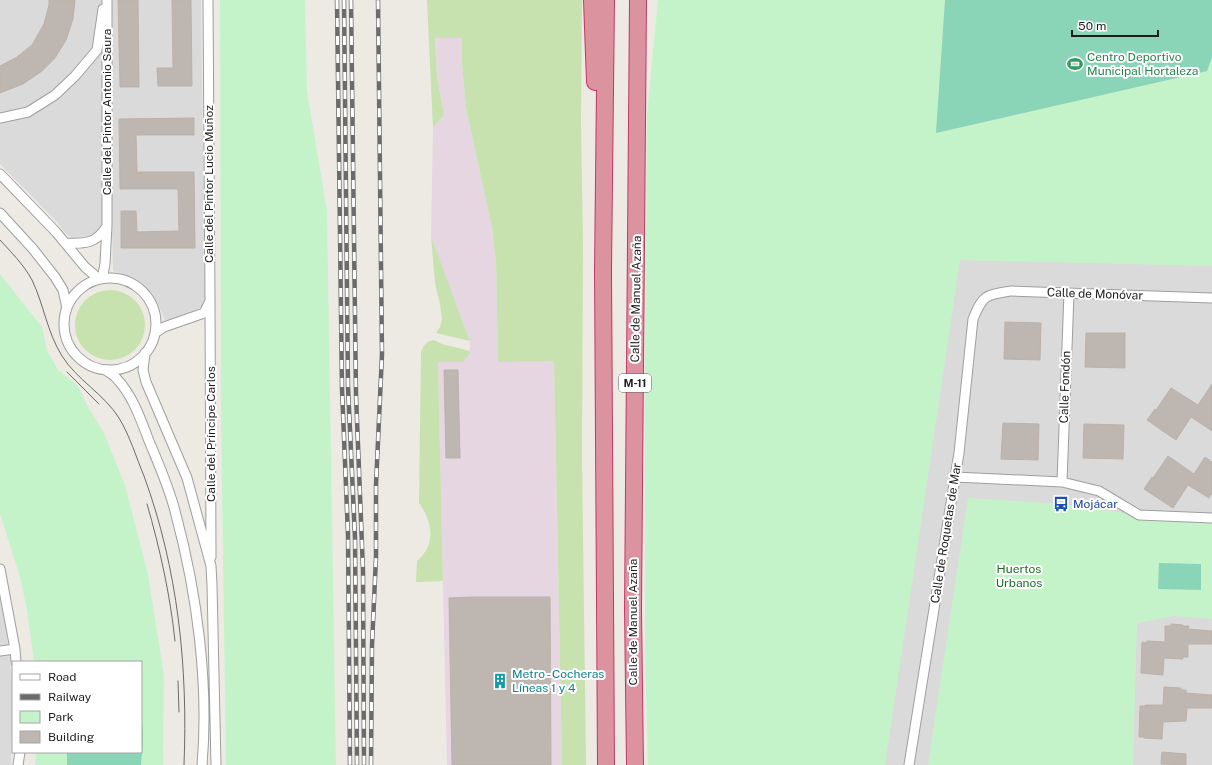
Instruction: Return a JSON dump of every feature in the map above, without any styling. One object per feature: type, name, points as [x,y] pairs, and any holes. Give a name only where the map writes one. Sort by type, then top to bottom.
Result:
[{"type":"highway","points":[[592,0],[603,271]]},
{"type":"highway","name":"M-11","points":[[606,0],[603,271],[606,765]]},
{"type":"highway","name":"Calle de Manuel Azaña","points":[[635,765],[632,609],[638,0]]},
{"type":"highway","points":[[638,49],[648,0]]},
{"type":"street","name":"Calle del Pintor Antonio Saura","points":[[0,118],[28,112],[55,95],[75,76],[97,50],[106,0]]},
{"type":"street","name":"Calle del Pintor Antonio Saura","points":[[100,279],[105,264],[108,224],[106,0]]},
{"type":"street","name":"Calle del Pintor Lucio Muñoz","points":[[208,0],[210,301]]},
{"type":"street","points":[[0,174],[65,243],[85,267],[100,279]]},
{"type":"street","points":[[0,213],[34,249],[56,277],[63,290],[67,308]]},
{"type":"street","points":[[65,243],[78,244],[91,242],[102,233],[108,224]]},
{"type":"street","points":[[100,279],[119,279],[132,284],[143,292],[155,315],[155,333],[153,340],[145,353],[139,360],[114,370],[96,368],[84,361],[74,352],[69,344],[64,326],[67,308],[76,292],[91,282],[100,279]]},
{"type":"street","name":"Calle de Monóvar","points":[[980,302],[992,294],[1012,291],[1212,298]]},
{"type":"street","name":"Calle Fondón","points":[[1062,482],[1068,293]]},
{"type":"street","points":[[155,333],[168,325],[204,313],[210,301]]},
{"type":"street","name":"Calle del Príncipe Carlos","points":[[210,301],[211,566],[216,765]]},
{"type":"street","name":"Calle de Roquetas de Mar","points":[[909,765],[955,477],[973,320],[980,302]]},
{"type":"street","name":"Calle del Príncipe Carlos","points":[[145,353],[143,370],[146,382],[186,478],[211,566]]},
{"type":"street","points":[[105,370],[116,378],[127,391],[162,471],[176,514],[188,566],[198,630],[204,701],[202,765]]},
{"type":"street","points":[[955,477],[1062,482],[1099,492],[1139,515],[1212,518]]},
{"type":"street","points":[[0,569],[16,661]]},
{"type":"street","points":[[0,651],[15,649]]},
{"type":"street","points":[[18,765],[20,753]]},
{"type":"shaded area","points":[[0,0],[201,0],[205,304],[202,307],[169,320],[165,320],[151,292],[142,283],[132,277],[113,271],[112,229],[100,230],[89,238],[79,240],[72,238],[65,233],[57,222],[0,164]]},
{"type":"shaded area","points":[[945,0],[1212,0],[1212,765],[884,765]]},
{"type":"shaded area","points":[[435,38],[462,38],[462,64],[466,108],[492,228],[496,261],[498,361],[554,360],[562,765],[447,765],[438,362],[470,353],[470,341],[431,236],[433,128],[444,115],[437,77]]},
{"type":"shaded area","points":[[0,598],[6,627],[12,682],[12,728],[11,765],[0,765]]},
{"type":"green space","points":[[220,0],[305,0],[307,91],[327,211],[336,765],[226,765],[221,422]]},
{"type":"green space","points":[[427,0],[582,0],[582,456],[586,765],[562,765],[554,361],[498,362],[496,261],[492,228],[466,108],[462,64],[462,38],[435,38],[437,77],[444,115],[433,128]]},
{"type":"green space","points":[[658,0],[945,0],[936,133],[1207,71],[1212,57],[1212,266],[960,260],[885,765],[648,765],[645,657],[647,114]]},
{"type":"green space","name":"Centro Deportivo Municipal Hortaleza","points":[[945,0],[1212,0],[1212,57],[1207,71],[936,133]]},
{"type":"green space","points":[[431,236],[470,341],[436,333],[440,327],[442,319],[435,283]]},
{"type":"green space","points":[[0,274],[42,327],[47,350],[58,370],[78,386],[87,405],[104,433],[125,485],[148,574],[164,676],[163,765],[35,765],[36,753],[142,753],[142,661],[34,661],[27,610],[20,577],[0,514]]},
{"type":"green space","points":[[110,290],[123,293],[135,300],[142,312],[145,325],[142,338],[135,350],[123,357],[110,360],[97,357],[85,350],[78,338],[75,325],[78,312],[85,300],[97,293]]},
{"type":"green space","points":[[434,340],[442,344],[470,351],[470,353],[463,362],[438,362],[443,581],[416,582],[417,561],[428,547],[430,540],[427,517],[419,503],[421,352],[423,347],[429,341]]},
{"type":"green space","name":"Huertos Urbanos","points":[[968,498],[1061,504],[1139,515],[1212,518],[1212,619],[1174,616],[1137,623],[1133,765],[928,765]]},
{"type":"green space","points":[[1159,563],[1201,564],[1201,590],[1158,589]]},
{"type":"green space","points":[[142,724],[143,736],[142,750]]},
{"type":"green space","points":[[67,753],[142,753],[141,765],[67,765]]},
{"type":"building","points":[[49,0],[75,0],[73,19],[66,40],[55,58],[42,71],[23,84],[0,93],[0,66],[17,57],[32,45],[44,24]]},
{"type":"building","points":[[118,0],[138,0],[139,87],[120,87]]},
{"type":"building","points":[[172,0],[191,0],[192,86],[158,86],[157,68],[173,68]]},
{"type":"building","points":[[194,118],[194,135],[136,135],[137,172],[194,172],[195,248],[121,248],[121,211],[136,211],[137,232],[179,231],[178,189],[120,189],[119,119]]},
{"type":"building","points":[[1005,322],[1041,323],[1040,360],[1004,359]]},
{"type":"building","points":[[1086,333],[1125,333],[1125,368],[1085,367]]},
{"type":"building","points":[[444,370],[458,370],[460,458],[446,458]]},
{"type":"building","points":[[1212,384],[1212,431],[1191,417],[1176,440],[1147,420],[1171,388],[1198,405]]},
{"type":"building","points":[[1003,423],[1039,424],[1038,460],[1001,459]]},
{"type":"building","points":[[1084,424],[1124,425],[1123,459],[1083,458]]},
{"type":"building","points":[[1168,456],[1194,474],[1205,457],[1212,462],[1212,493],[1209,498],[1188,485],[1173,508],[1144,489]]},
{"type":"building","name":"Metro - Cocheras Líneas 1 y 4","points":[[550,597],[551,765],[452,765],[449,598]]},
{"type":"building","points":[[1171,624],[1189,626],[1188,629],[1212,631],[1212,644],[1188,644],[1188,657],[1183,657],[1183,659],[1164,658],[1163,675],[1141,673],[1142,642],[1165,642],[1165,626],[1171,626]]},
{"type":"building","points":[[1164,687],[1181,688],[1181,690],[1186,690],[1186,693],[1212,695],[1212,708],[1187,708],[1186,721],[1163,722],[1162,739],[1139,737],[1140,706],[1163,705]]},
{"type":"building","points":[[1162,752],[1186,754],[1186,765],[1161,764]]},
{"type":"tram line","points":[[0,240],[29,274],[40,299],[53,338],[68,365],[113,409],[119,418],[130,439],[144,476],[156,511],[173,582],[182,655],[185,728],[184,765]]},
{"type":"tram line","points":[[67,372],[99,404]]},
{"type":"tram line","points":[[147,504],[164,572],[175,641]]},
{"type":"tram line","points":[[178,681],[179,712]]},
{"type":"railway","points":[[337,0],[342,389],[348,535],[350,765]]},
{"type":"railway","points":[[344,0],[348,387],[355,538],[357,765]]},
{"type":"railway","points":[[351,0],[356,395],[363,570],[364,765]]},
{"type":"railway","points":[[371,765],[372,645],[376,557],[376,485],[382,354],[378,0]]},
{"type":"place","name":"Centro Deportivo Municipal Hortaleza","points":[[1075,64]]},
{"type":"place","name":"Mojácar","points":[[1061,504]]},
{"type":"place","name":"Metro - Cocheras Líneas 1 y 4","points":[[500,681]]}]
